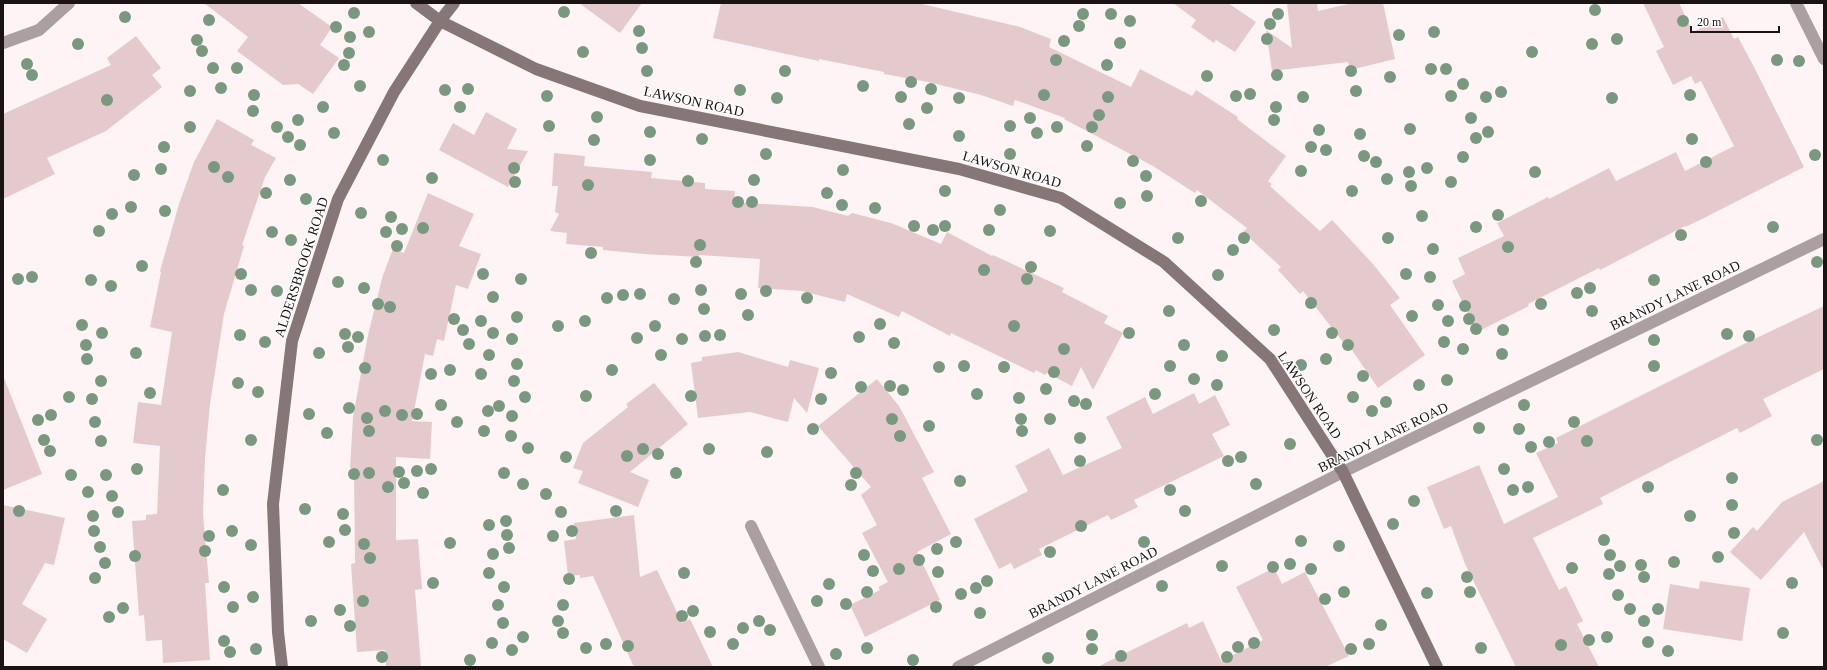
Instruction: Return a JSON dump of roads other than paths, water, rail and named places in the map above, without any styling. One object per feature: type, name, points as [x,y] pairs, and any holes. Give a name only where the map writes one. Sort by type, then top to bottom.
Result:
[{"type":"street","points":[[3,43],[39,30],[69,3]]},
{"type":"street","name":"LAWSON ROAD","points":[[416,3],[440,21],[536,70],[640,106],[959,168],[1061,198],[1164,262],[1270,359],[1343,472],[1437,667]]},
{"type":"street","name":"ALDERSBROOK ROAD","points":[[282,667],[278,632],[273,504],[292,341],[338,199],[394,92],[440,21],[454,3]]},
{"type":"street","points":[[1796,3],[1824,59]]},
{"type":"street","name":"BRANDY LANE ROAD","points":[[958,667],[1343,472],[1824,238]]},
{"type":"street","points":[[751,526],[819,667]]}]
